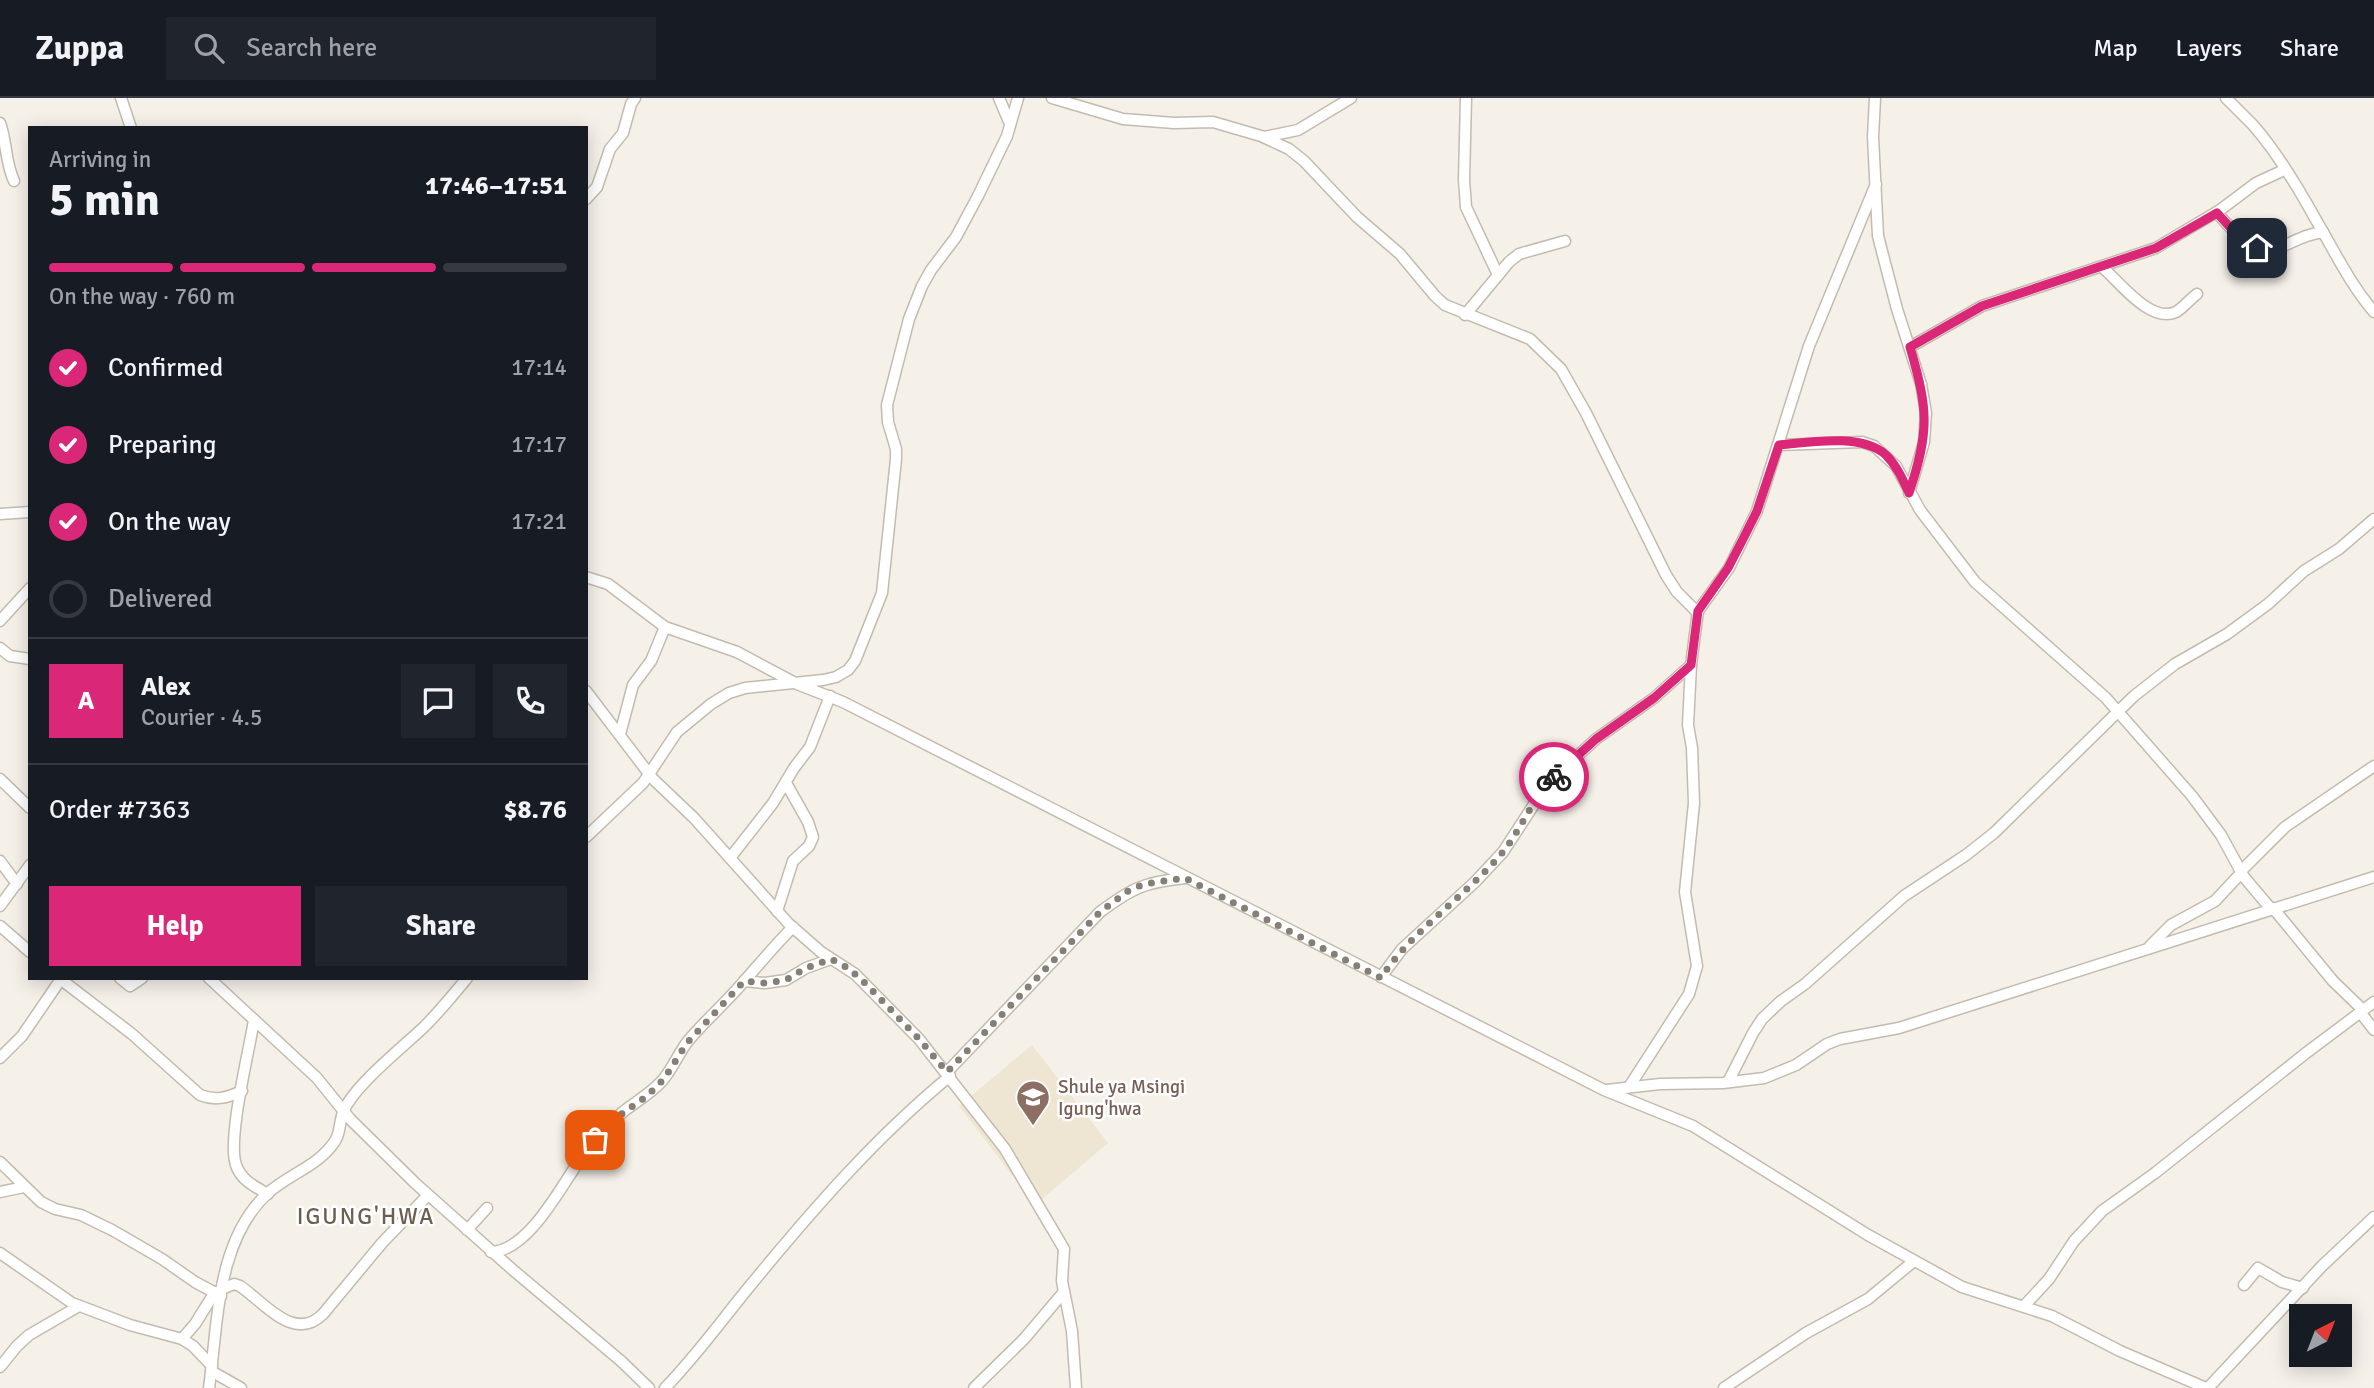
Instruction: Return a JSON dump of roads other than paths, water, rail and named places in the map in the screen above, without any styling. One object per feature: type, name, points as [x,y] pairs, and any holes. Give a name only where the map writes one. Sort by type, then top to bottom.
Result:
[{"type":"street","points":[[121,98],[130,126]]},
{"type":"street","points":[[588,197],[597,187],[608,154],[623,133],[635,98]]},
{"type":"street","points":[[999,98],[1010,125]]},
{"type":"street","points":[[588,835],[650,775],[670,739],[683,725],[710,704],[729,693],[745,688],[797,684],[836,677],[848,670],[855,661],[877,609],[887,567],[896,449],[888,422],[887,405],[909,319],[931,270],[956,237],[971,211],[1010,125],[1018,98]]},
{"type":"street","points":[[1052,98],[1123,119],[1174,123],[1213,122],[1264,137],[1289,149],[1304,161],[1357,217],[1400,254],[1434,296],[1445,305],[1530,339],[1561,369],[1587,413],[1666,575],[1677,592],[1698,613]]},
{"type":"street","points":[[1264,137],[1298,130],[1351,98]]},
{"type":"street","points":[[1466,98],[1466,207],[1498,275]]},
{"type":"street","points":[[1875,98],[1873,137],[1878,236],[1888,279],[1921,384],[1926,413],[1924,442],[1909,493]]},
{"type":"street","points":[[2226,98],[2253,126],[2284,170],[2323,232],[2333,254],[2374,312]]},
{"type":"street","points":[[0,123],[5,137],[6,161],[14,181]]},
{"type":"street","points":[[1910,347],[1982,306],[2156,248],[2217,213],[2256,183],[2284,170]]},
{"type":"street","points":[[1629,1087],[1689,994],[1697,966],[1685,892],[1694,803],[1692,748],[1688,725],[1691,665],[1698,613],[1728,568],[1757,511],[1809,346],[1877,184]]},
{"type":"street","points":[[2217,213],[2239,237],[2262,249],[2278,248],[2309,234],[2323,232]]},
{"type":"street","points":[[1465,315],[1518,254],[1565,241]]},
{"type":"street","points":[[2102,267],[2130,295],[2159,313],[2176,312],[2197,293]]},
{"type":"street","points":[[1779,445],[1862,442],[1874,446],[1896,466],[1909,493],[1975,582],[2118,711],[2192,796],[2221,835],[2241,871],[2333,981],[2362,1011],[2374,1030]]},
{"type":"street","points":[[0,514],[28,512]]},
{"type":"street","points":[[1728,1082],[1753,1033],[1774,1007],[1805,984],[1904,896],[1994,833],[2118,711],[2175,664],[2227,634],[2268,604],[2304,571],[2339,549],[2374,519]]},
{"type":"street","points":[[588,578],[608,584],[665,627],[737,652],[797,684],[830,696],[1604,1090],[1693,1126],[1868,1235],[1962,1287],[2052,1316],[2120,1352],[2207,1388],[2322,1266],[2374,1217]]},
{"type":"street","points":[[0,621],[28,590]]},
{"type":"street","points":[[620,734],[633,685],[651,661],[665,627]]},
{"type":"street","points":[[0,648],[10,656],[28,659]]},
{"type":"street","points":[[1381,978],[1402,949],[1475,882],[1503,852],[1548,783],[1596,739],[1654,698],[1691,665]]},
{"type":"street","points":[[588,694],[650,775],[694,818],[777,911],[831,959],[848,968],[865,983],[919,1039],[1005,1149],[1061,1241],[1065,1256],[1063,1293],[1072,1331],[1076,1388]]},
{"type":"street","points":[[730,858],[774,803],[813,742],[830,696]]},
{"type":"street","points":[[2148,948],[2171,925],[2216,901],[2241,871],[2286,827],[2374,766]]},
{"type":"street","points":[[0,779],[28,806]]},
{"type":"street","points":[[777,911],[793,861],[809,846],[813,837],[808,822],[786,783]]},
{"type":"street","points":[[0,861],[16,884]]},
{"type":"street","points":[[0,906],[28,868]]},
{"type":"street","points":[[1604,1090],[1764,1078],[1796,1065],[1827,1044],[1840,1039],[1899,1028],[2015,993],[2374,877]]},
{"type":"street","points":[[665,1388],[696,1355],[772,1259],[870,1149],[948,1074],[1100,912],[1128,891],[1144,884],[1185,878]]},
{"type":"street","points":[[0,926],[28,950]]},
{"type":"street","points":[[491,1252],[508,1248],[529,1228],[552,1202],[573,1168],[595,1140],[613,1120],[647,1096],[664,1079],[687,1043],[793,927]]},
{"type":"street","points":[[744,981],[765,983],[786,980],[806,968],[831,959]]},
{"type":"street","points":[[0,1058],[4,1044],[22,1036],[60,980]]},
{"type":"street","points":[[62,980],[132,1034],[200,1095],[220,1099],[242,1091]]},
{"type":"street","points":[[122,980],[130,986],[139,980]]},
{"type":"street","points":[[211,980],[317,1078],[362,1132],[428,1195],[649,1388]]},
{"type":"street","points":[[209,1388],[220,1292],[239,1234],[255,1207],[268,1194],[321,1157],[337,1140],[344,1110],[369,1079],[399,1047],[426,1025],[465,980]]},
{"type":"street","points":[[2024,1306],[2049,1279],[2080,1234],[2102,1211],[2155,1173],[2374,1002]]},
{"type":"street","points":[[254,1020],[234,1135],[234,1155],[243,1177],[251,1185],[268,1194]]},
{"type":"street","points":[[0,1162],[24,1187],[48,1206],[81,1215],[112,1230],[220,1292]]},
{"type":"street","points":[[0,1192],[24,1187]]},
{"type":"street","points":[[182,1339],[220,1292],[234,1284],[285,1321],[301,1325],[313,1322],[324,1314],[382,1243],[428,1195]]},
{"type":"street","points":[[467,1230],[487,1208]]},
{"type":"street","points":[[0,1253],[79,1306],[130,1325],[182,1339],[193,1346],[211,1368],[241,1388]]},
{"type":"street","points":[[1724,1388],[1807,1333],[1868,1299],[1914,1261]]},
{"type":"street","points":[[2244,1284],[2258,1268],[2282,1282],[2303,1289]]},
{"type":"street","points":[[975,1388],[1024,1339],[1063,1293]]},
{"type":"street","points":[[0,1367],[29,1335],[79,1306]]},
{"type":"place","name":"Shule ya Msingi Igung'hwa","points":[[1033,1127]]},
{"type":"district","name":"IGUNG'HWA","points":[[366,1216]]}]
